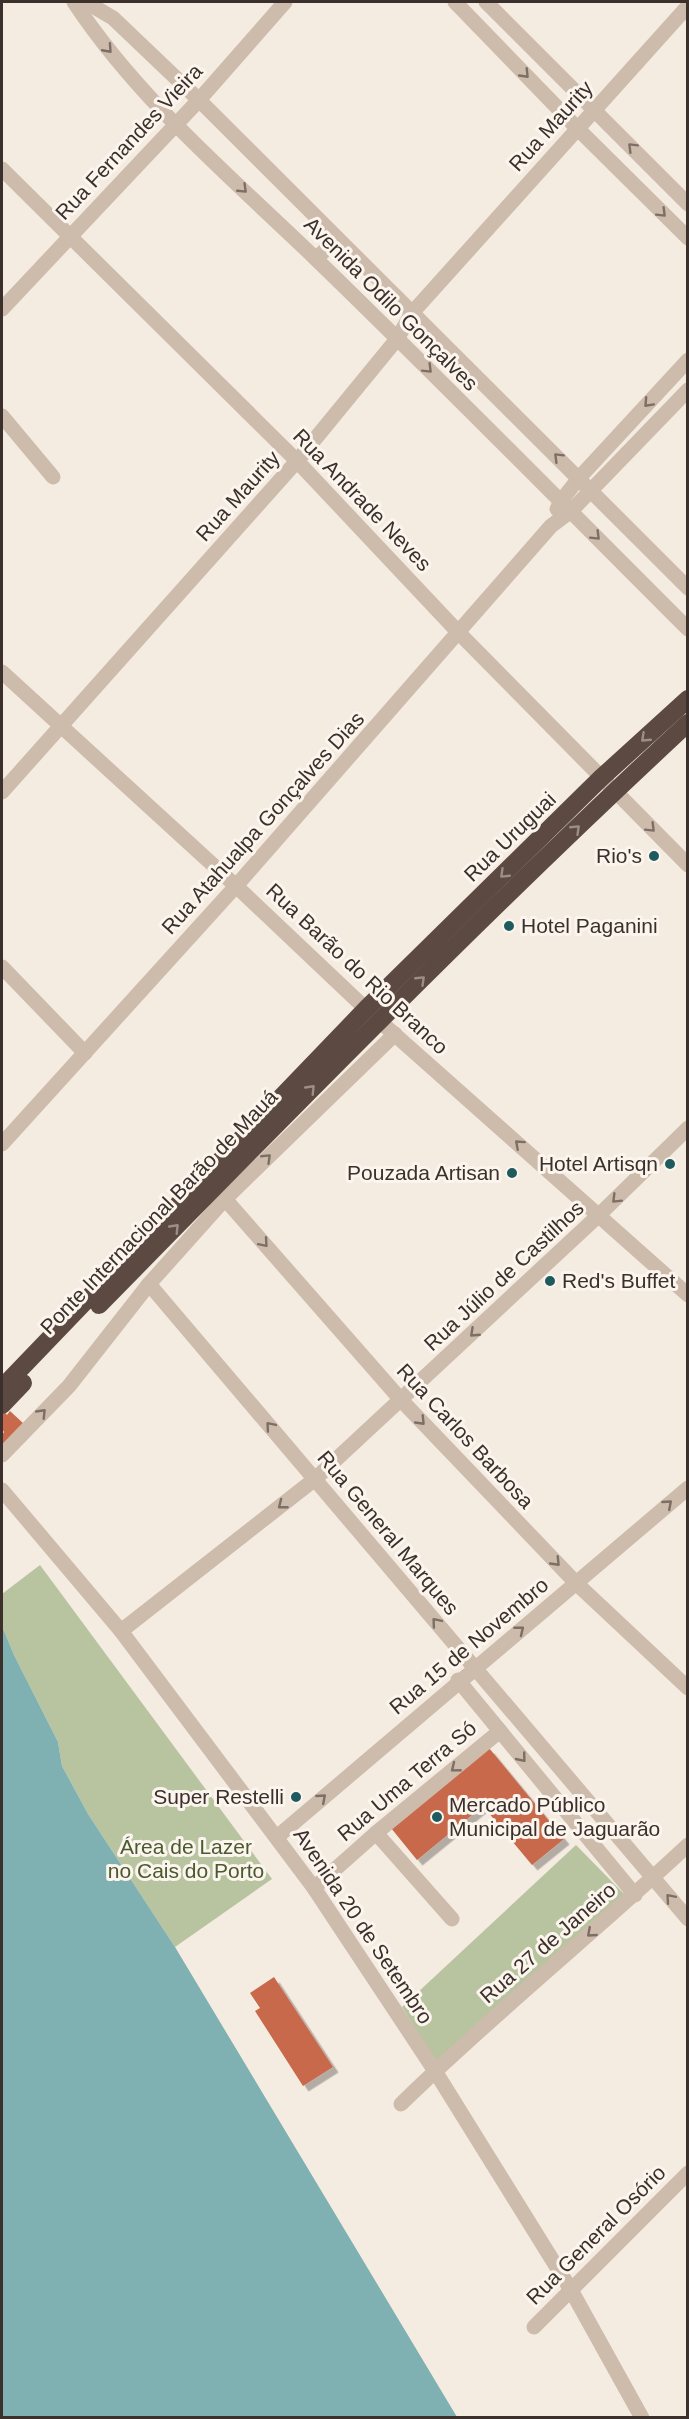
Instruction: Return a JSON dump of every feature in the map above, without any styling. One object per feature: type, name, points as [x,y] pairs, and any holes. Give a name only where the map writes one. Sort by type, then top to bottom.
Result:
[{"type":"highway","name":"Rua Uruguai","points":[[344,1044],[608,785],[687,699]]},
{"type":"highway","name":"Rua Uruguai","points":[[608,785],[687,723]]},
{"type":"highway","name":"Ponte Internacional Barão de Mauá","points":[[2,1388],[344,1044]]},
{"type":"highway","name":"Ponte Internacional Barão de Mauá","points":[[2,1405],[344,1044]]},
{"type":"street","name":"Avenida Odilo Gonçalves","points":[[74,2],[99,39],[176,124],[566,506],[687,629]]},
{"type":"street","name":"Avenida Odilo Gonçalves","points":[[86,2],[113,18],[200,100],[585,483],[687,588]]},
{"type":"street","name":"Rua Fernandes Vieira","points":[[2,309],[200,100],[285,2]]},
{"type":"street","points":[[455,2],[687,238]]},
{"type":"street","points":[[486,2],[687,204]]},
{"type":"street","name":"Rua Maurity","points":[[2,792],[297,461],[397,339],[412,313],[687,6]]},
{"type":"street","points":[[506,54],[523,38]]},
{"type":"street","name":"Rua Andrade Neves","points":[[2,169],[297,461],[459,633],[687,865]]},
{"type":"street","points":[[316,259],[337,238]]},
{"type":"street","points":[[585,483],[687,360]]},
{"type":"street","points":[[585,483],[687,390]]},
{"type":"street","points":[[2,416],[53,477]]},
{"type":"street","name":"Rua Atahualpa Gonçalves Dias","points":[[2,1144],[236,886],[459,633],[585,483]]},
{"type":"street","name":"Rua Barão do Rio Branco","points":[[2,672],[373,1015],[687,1295]]},
{"type":"street","points":[[2,967],[85,1053]]},
{"type":"street","points":[[2,1455],[69,1386],[149,1284],[225,1199],[394,1034]]},
{"type":"street","name":"Rua Júlio de Castilhos","points":[[121,1631],[315,1479],[402,1401],[599,1215],[687,1128]]},
{"type":"street","name":"Rua Carlos Barbosa","points":[[225,1199],[402,1401],[577,1584],[687,1688]]},
{"type":"street","name":"Rua General Marques","points":[[149,1284],[687,1919]]},
{"type":"street","name":"Rua 15 de Novembro","points":[[277,1837],[458,1680],[577,1584],[687,1488]]},
{"type":"street","name":"Avenida 20 de Setembro","points":[[2,1490],[121,1631],[314,1888],[435,2071],[571,2290],[642,2418]]},
{"type":"street","points":[[458,1680],[635,1895]]},
{"type":"street","name":"Rua Uma Terra Só","points":[[314,1888],[376,1833],[500,1731]]},
{"type":"street","points":[[376,1833],[452,1919]]},
{"type":"street","name":"Rua 27 de Janeiro","points":[[401,2104],[435,2071],[635,1895],[687,1845]]},
{"type":"street","name":"Rua General Osório","points":[[534,2326],[687,2173]]},
{"type":"green space","name":"Área de Lazer no Cais do Porto","points":[[40,1565],[272,1879],[175,1947],[88,1814],[62,1766],[58,1742],[14,1655],[2,1626],[2,1594]]},
{"type":"green space","points":[[576,1845],[626,1896],[438,2065],[402,2007]]},
{"type":"water","points":[[2,1626],[14,1655],[58,1742],[62,1766],[88,1814],[175,1947],[457,2417],[2,2417]]},
{"type":"building","points":[[2,1409],[7,1415],[10,1411],[26,1426],[2,1451],[4,1432]]},
{"type":"building","name":"Mercado Público Municipal de Jaguarão","points":[[489,1748],[564,1839],[532,1865],[483,1806],[417,1860],[391,1828]]},
{"type":"building","points":[[274,1977],[333,2067],[303,2086],[255,2011],[260,2008],[250,1993]]},
{"type":"place","name":"Rio's","points":[[654,856]]},
{"type":"place","name":"Hotel Paganini","points":[[509,926]]},
{"type":"place","name":"Hotel Artisqn","points":[[670,1164]]},
{"type":"place","name":"Pouzada Artisan","points":[[512,1173]]},
{"type":"place","name":"Red's Buffet","points":[[550,1281]]},
{"type":"place","name":"Super Restelli","points":[[296,1797]]},
{"type":"place","name":"Mercado Público Municipal de Jaguarão","points":[[437,1817]]}]
